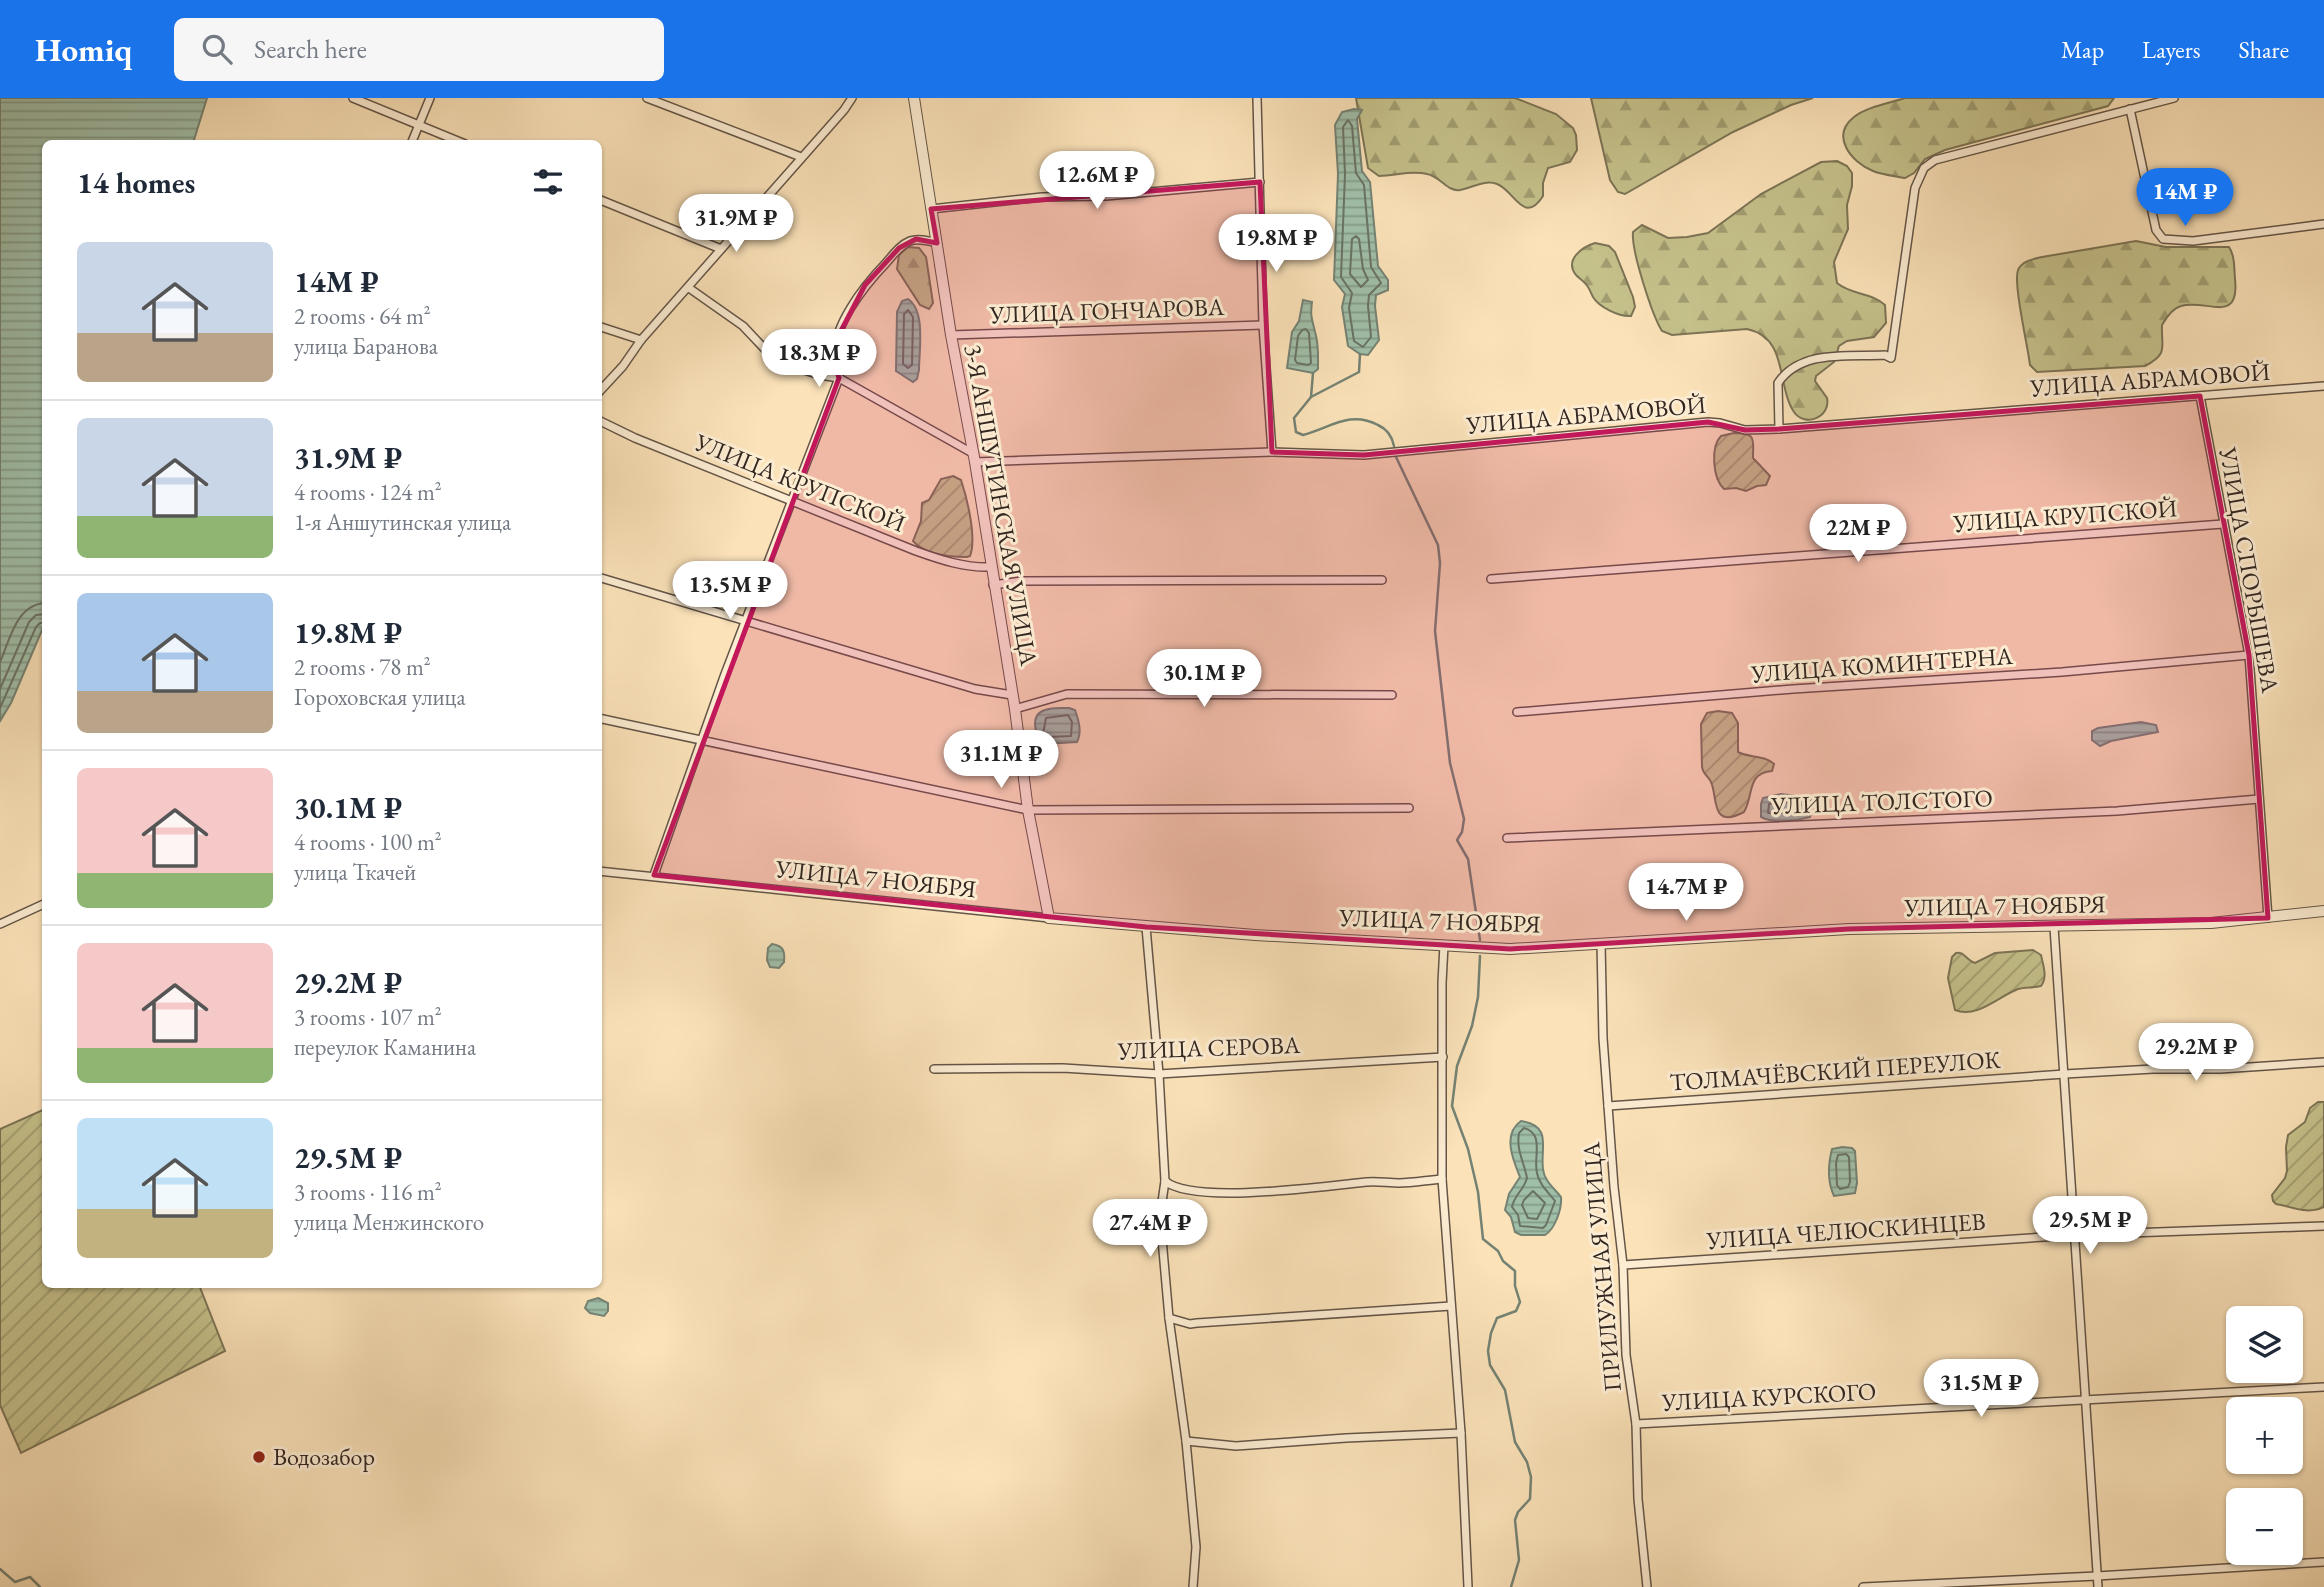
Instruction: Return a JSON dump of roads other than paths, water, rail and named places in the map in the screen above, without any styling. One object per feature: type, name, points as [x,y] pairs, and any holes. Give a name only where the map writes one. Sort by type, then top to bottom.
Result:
[{"type":"street","points":[[353,98],[455,140]]},
{"type":"street","points":[[413,140],[430,98]]},
{"type":"street","points":[[647,98],[801,157]]},
{"type":"street","points":[[602,389],[852,98]]},
{"type":"street","name":"3-Я АНШУТИНСКАЯ УЛИЦА","points":[[914,98],[951,335],[975,458],[1015,709],[1028,810],[1049,918]]},
{"type":"street","points":[[1256,98],[1263,325],[1272,452]]},
{"type":"street","points":[[1779,429],[1778,383],[1790,369],[1815,358],[1885,355],[1891,358],[1914,188],[1924,168],[1935,160],[1970,149],[2174,98]]},
{"type":"street","points":[[2130,109],[2157,230],[2163,239],[2193,241],[2324,224]]},
{"type":"street","points":[[931,209],[1042,197],[1106,196],[1260,182]]},
{"type":"street","points":[[602,201],[721,249]]},
{"type":"street","points":[[654,875],[700,741],[839,378],[834,362],[836,348],[850,308],[865,285],[899,248],[916,240],[937,243]]},
{"type":"street","points":[[689,288],[743,326],[776,361],[839,378],[975,458]]},
{"type":"street","name":"УЛИЦА ГОНЧАРОВА","points":[[951,335],[1263,325]]},
{"type":"street","points":[[602,327],[642,340]]},
{"type":"street","name":"УЛИЦА АБРАМОВОЙ","points":[[975,458],[1272,452],[1364,455],[1708,422],[1745,430],[1779,429],[2324,386]]},
{"type":"street","name":"УЛИЦА СПОРЫШЕВА","points":[[2200,396],[2249,655],[2268,918]]},
{"type":"street","name":"УЛИЦА КРУПСКОЙ","points":[[602,422],[635,438],[933,557],[976,568],[991,567]]},
{"type":"street","name":"УЛИЦА КРУПСКОЙ","points":[[1491,579],[2223,524]]},
{"type":"street","points":[[602,578],[975,689],[1012,695]]},
{"type":"street","points":[[993,584],[1021,581],[1382,580]]},
{"type":"street","name":"УЛИЦА КОМИНТЕРНА","points":[[1517,712],[1793,689],[2062,672],[2249,655]]},
{"type":"street","points":[[1015,709],[1068,694],[1392,695]]},
{"type":"street","points":[[602,719],[1028,810],[1409,808]]},
{"type":"street","name":"УЛИЦА ТОЛСТОГО","points":[[1507,838],[2117,811],[2259,799]]},
{"type":"street","name":"УЛИЦА 7 НОЯБРЯ","points":[[602,871],[1146,927],[1510,949],[1849,929],[2211,923],[2324,911]]},
{"type":"street","points":[[0,924],[42,906]]},
{"type":"street","points":[[1146,927],[1165,1181],[1160,1216],[1196,1547],[1193,1587]]},
{"type":"street","points":[[2054,927],[2098,1587]]},
{"type":"street","name":"ПРИЛУЖНАЯ УЛИЦА","points":[[1601,943],[1603,1038],[1623,1265],[1626,1354],[1636,1424],[1638,1499],[1647,1587]]},
{"type":"street","points":[[1444,945],[1442,1179],[1461,1433],[1468,1587]]},
{"type":"street","name":"УЛИЦА СЕРОВА","points":[[934,1069],[1063,1068],[1159,1074],[1443,1056]]},
{"type":"street","name":"ТОЛМАЧЁВСКИЙ ПЕРЕУЛОК","points":[[1608,1105],[2065,1074],[2152,1069],[2220,1069],[2324,1062]]},
{"type":"street","points":[[1165,1181],[1172,1187],[1195,1192],[1310,1190],[1370,1181],[1402,1183],[1442,1179]]},
{"type":"street","name":"УЛИЦА ЧЕЛЮСКИНЦЕВ","points":[[1623,1265],[2075,1235],[2324,1226]]},
{"type":"street","points":[[1169,1318],[1190,1324],[1451,1306]]},
{"type":"street","name":"УЛИЦА КУРСКОГО","points":[[1636,1424],[2324,1387]]},
{"type":"street","points":[[1186,1441],[1236,1447],[1346,1438],[1461,1433]]},
{"type":"street","points":[[1863,1587],[2324,1562]]},
{"type":"water","points":[[0,98],[207,98],[194,140],[42,140],[42,630],[11,703],[0,721]]},
{"type":"water","points":[[1362,110],[1357,119],[1362,171],[1370,182],[1378,266],[1388,280],[1388,290],[1376,295],[1379,340],[1368,355],[1360,354],[1348,346],[1342,307],[1345,294],[1334,280],[1338,174],[1335,125],[1342,112]]},
{"type":"water","points":[[908,299],[917,312],[920,331],[919,370],[917,379],[913,382],[896,371],[897,312],[902,301]]},
{"type":"water","points":[[1303,300],[1312,302],[1311,315],[1318,355],[1318,369],[1313,373],[1287,368],[1292,332],[1299,321]]},
{"type":"water","points":[[1048,709],[1075,710],[1079,722],[1077,742],[1044,744],[1036,731],[1037,716]]},
{"type":"water","points":[[2141,722],[2156,725],[2158,732],[2111,741],[2100,746],[2092,740],[2092,731],[2098,728]]},
{"type":"water","points":[[1781,794],[1810,798],[1810,817],[1779,821],[1761,817],[1763,798]]},
{"type":"water","points":[[772,944],[779,946],[784,952],[784,962],[779,968],[770,967],[767,960],[768,948]]},
{"type":"water","points":[[1521,1121],[1538,1128],[1541,1133],[1544,1173],[1561,1197],[1557,1218],[1545,1235],[1521,1235],[1515,1232],[1511,1217],[1505,1210],[1509,1194],[1520,1177],[1510,1140],[1515,1126]]},
{"type":"water","points":[[1842,1147],[1855,1151],[1857,1183],[1855,1193],[1834,1196],[1829,1179],[1830,1161],[1832,1149]]},
{"type":"water","points":[[598,1298],[608,1303],[608,1311],[604,1316],[590,1313],[585,1308],[588,1301]]},
{"type":"waterway","points":[[1311,397],[1359,372],[1360,354]]},
{"type":"waterway","points":[[1313,373],[1311,397],[1294,418],[1296,432],[1303,435],[1340,422],[1358,419],[1384,429],[1394,446]]},
{"type":"waterway","points":[[1396,457],[1438,545],[1440,563],[1435,631],[1450,763],[1464,819],[1462,832],[1457,840],[1468,859],[1480,940]]},
{"type":"waterway","points":[[1480,956],[1478,997],[1472,1026],[1457,1066],[1452,1106],[1468,1149],[1478,1192],[1483,1239],[1498,1251],[1503,1261],[1515,1271],[1515,1286],[1520,1302],[1516,1311],[1497,1318],[1488,1351],[1490,1365],[1505,1390],[1515,1442],[1527,1462],[1531,1477],[1530,1499],[1518,1512],[1515,1520],[1519,1560],[1511,1587]]},
{"type":"waterway","points":[[0,1569],[15,1582],[30,1577],[40,1587]]},
{"type":"place","name":"Водозабор","points":[[259,1457]]}]
